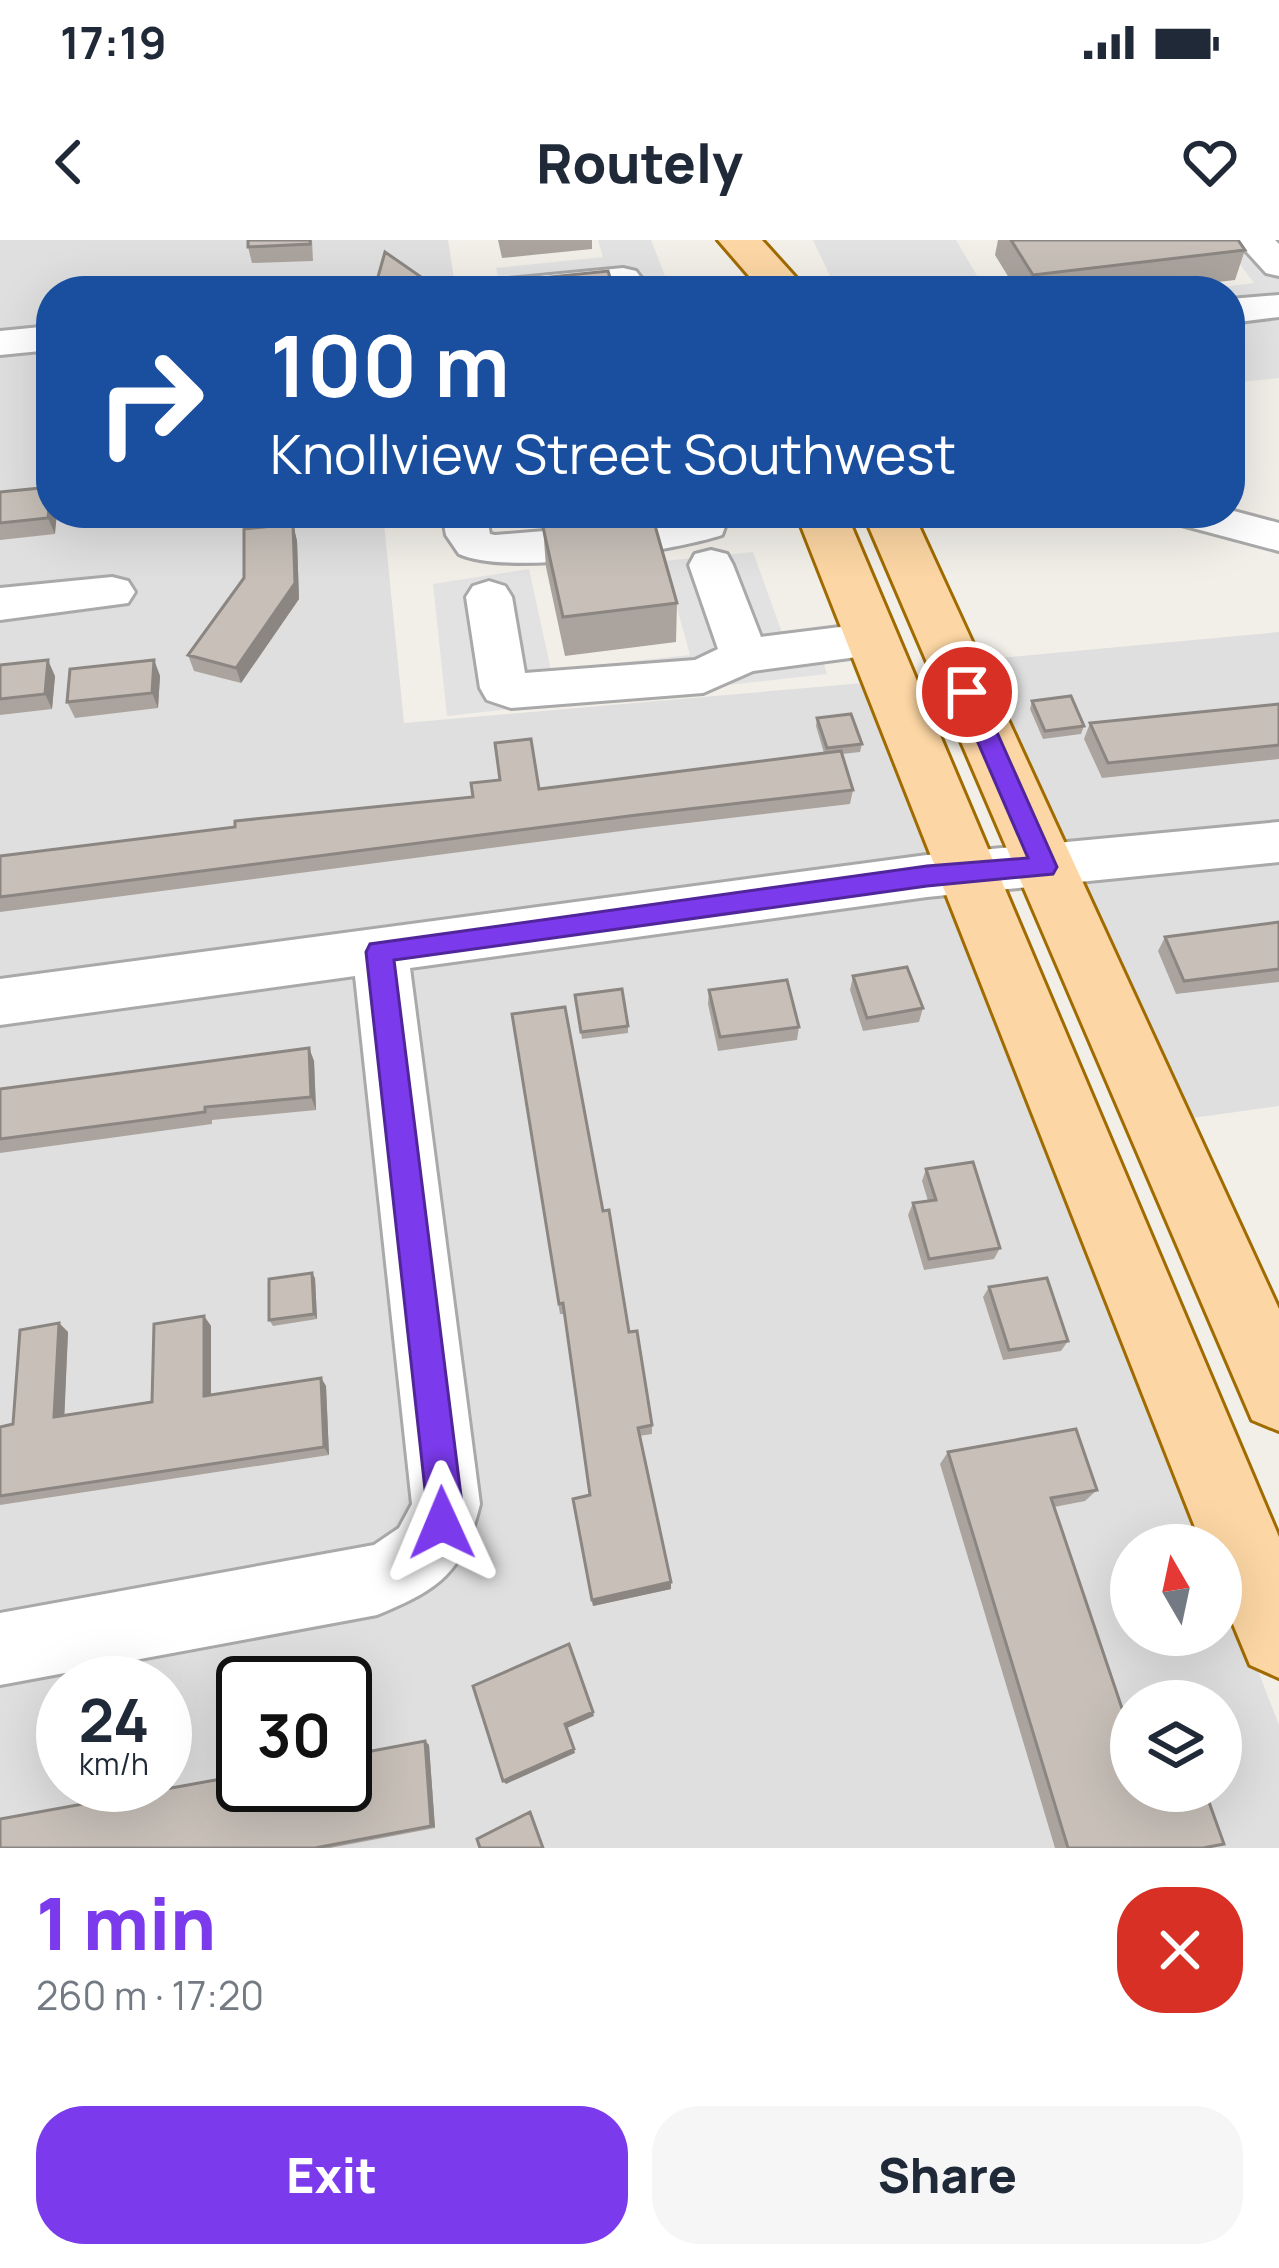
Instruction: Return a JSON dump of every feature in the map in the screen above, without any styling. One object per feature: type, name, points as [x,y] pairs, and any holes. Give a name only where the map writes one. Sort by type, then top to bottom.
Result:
[{"type":"main road","points":[[734,276],[738,240]]},
{"type":"main road","points":[[738,240],[772,276]]},
{"type":"main road","points":[[827,528],[1279,1636]]},
{"type":"main road","points":[[895,528],[1279,1394]]},
{"type":"street","points":[[626,240],[635,265],[630,276]]},
{"type":"street","points":[[1253,240],[1279,265]]},
{"type":"street","points":[[1245,300],[1279,306]]},
{"type":"street","points":[[0,343],[36,339]]},
{"type":"street","points":[[467,528],[476,549],[495,550],[680,534],[698,528]]},
{"type":"street","points":[[1245,528],[1279,537]]},
{"type":"street","points":[[710,565],[744,656]]},
{"type":"street","points":[[0,604],[112,592]]},
{"type":"street","points":[[489,597],[504,688],[511,692],[704,676],[744,656],[872,639]]},
{"type":"street","points":[[0,1002],[968,873],[1279,842]]},
{"type":"street","points":[[0,1649],[344,1588],[406,1570],[426,1556],[437,1540],[446,1504],[380,952]]},
{"type":"shaded area","points":[[0,240],[448,240],[454,276],[36,276],[36,528],[384,528],[404,723],[875,682],[1201,1524],[1110,1524],[1110,1656],[1242,1656],[1242,1629],[1279,1725],[1279,1848],[0,1848]]},
{"type":"shaded area","points":[[598,240],[651,240],[665,276],[498,276],[496,268],[603,257]]},
{"type":"shaded area","points":[[813,240],[956,240],[977,276],[830,276]]},
{"type":"shaded area","points":[[1222,240],[1279,247],[1279,378],[1245,381],[1245,284],[1254,283]]},
{"type":"shaded area","points":[[753,552],[781,630],[822,658],[827,674],[447,716],[433,584],[529,569],[551,670],[690,655],[664,561]]},
{"type":"shaded area","points":[[1279,632],[1279,1106],[1185,1119],[978,660]]},
{"type":"building","points":[[248,240],[310,240],[310,244],[248,247]]},
{"type":"building","points":[[1011,240],[1238,240],[1245,250],[1033,275]]},
{"type":"building","points":[[385,252],[420,276],[378,276]]},
{"type":"building","points":[[608,271],[610,276],[560,276]]},
{"type":"building","points":[[36,488],[36,519],[0,523],[0,492]]},
{"type":"building","points":[[293,528],[295,583],[236,668],[188,655],[244,578],[244,529]]},
{"type":"building","points":[[543,528],[656,528],[677,603],[563,617]]},
{"type":"building","points":[[48,660],[45,694],[0,699],[0,665]]},
{"type":"building","points":[[154,660],[152,693],[67,702],[70,669]]},
{"type":"building","points":[[1071,696],[1084,726],[1045,731],[1032,701]]},
{"type":"building","points":[[1279,704],[1279,745],[1108,763],[1090,723]]},
{"type":"building","points":[[851,714],[862,744],[827,748],[817,718]]},
{"type":"building","points":[[531,739],[539,789],[841,751],[853,790],[0,897],[0,856],[235,827],[235,821],[473,797],[471,783],[500,780],[495,743]]},
{"type":"building","points":[[1279,922],[1279,969],[1184,981],[1165,937]]},
{"type":"building","points":[[907,967],[923,1008],[867,1018],[853,976]]},
{"type":"building","points":[[787,980],[799,1027],[720,1037],[709,990]]},
{"type":"building","points":[[622,989],[628,1026],[581,1032],[575,995]]},
{"type":"building","points":[[565,1007],[603,1211],[609,1210],[629,1332],[637,1331],[652,1425],[638,1428],[671,1582],[592,1600],[573,1499],[590,1495],[563,1303],[559,1304],[512,1014]]},
{"type":"building","points":[[309,1048],[311,1097],[205,1107],[205,1112],[0,1139],[0,1089]]},
{"type":"building","points":[[973,1162],[1000,1248],[929,1259],[913,1203],[936,1200],[926,1169]]},
{"type":"building","points":[[312,1273],[314,1314],[269,1320],[269,1279]]},
{"type":"building","points":[[1047,1278],[1068,1341],[1009,1350],[989,1287]]},
{"type":"building","points":[[204,1316],[204,1396],[321,1378],[324,1447],[0,1496],[0,1427],[13,1424],[20,1330],[59,1323],[54,1417],[152,1402],[154,1324]]},
{"type":"building","points":[[1076,1429],[1097,1490],[1051,1498],[1112,1680],[1110,1812],[1213,1812],[1224,1844],[1068,1848],[948,1452]]},
{"type":"building","points":[[569,1644],[593,1712],[565,1724],[574,1749],[503,1781],[473,1686]]},
{"type":"building","points":[[425,1741],[431,1826],[315,1848],[0,1848],[0,1819],[39,1812],[192,1812],[192,1784],[216,1780],[216,1812],[372,1812],[372,1751]]},
{"type":"building","points":[[530,1812],[543,1848],[480,1848],[477,1839]]},
{"type":"route","points":[[442,1523],[446,1504],[380,952],[927,876],[1045,867],[967,692]]}]
